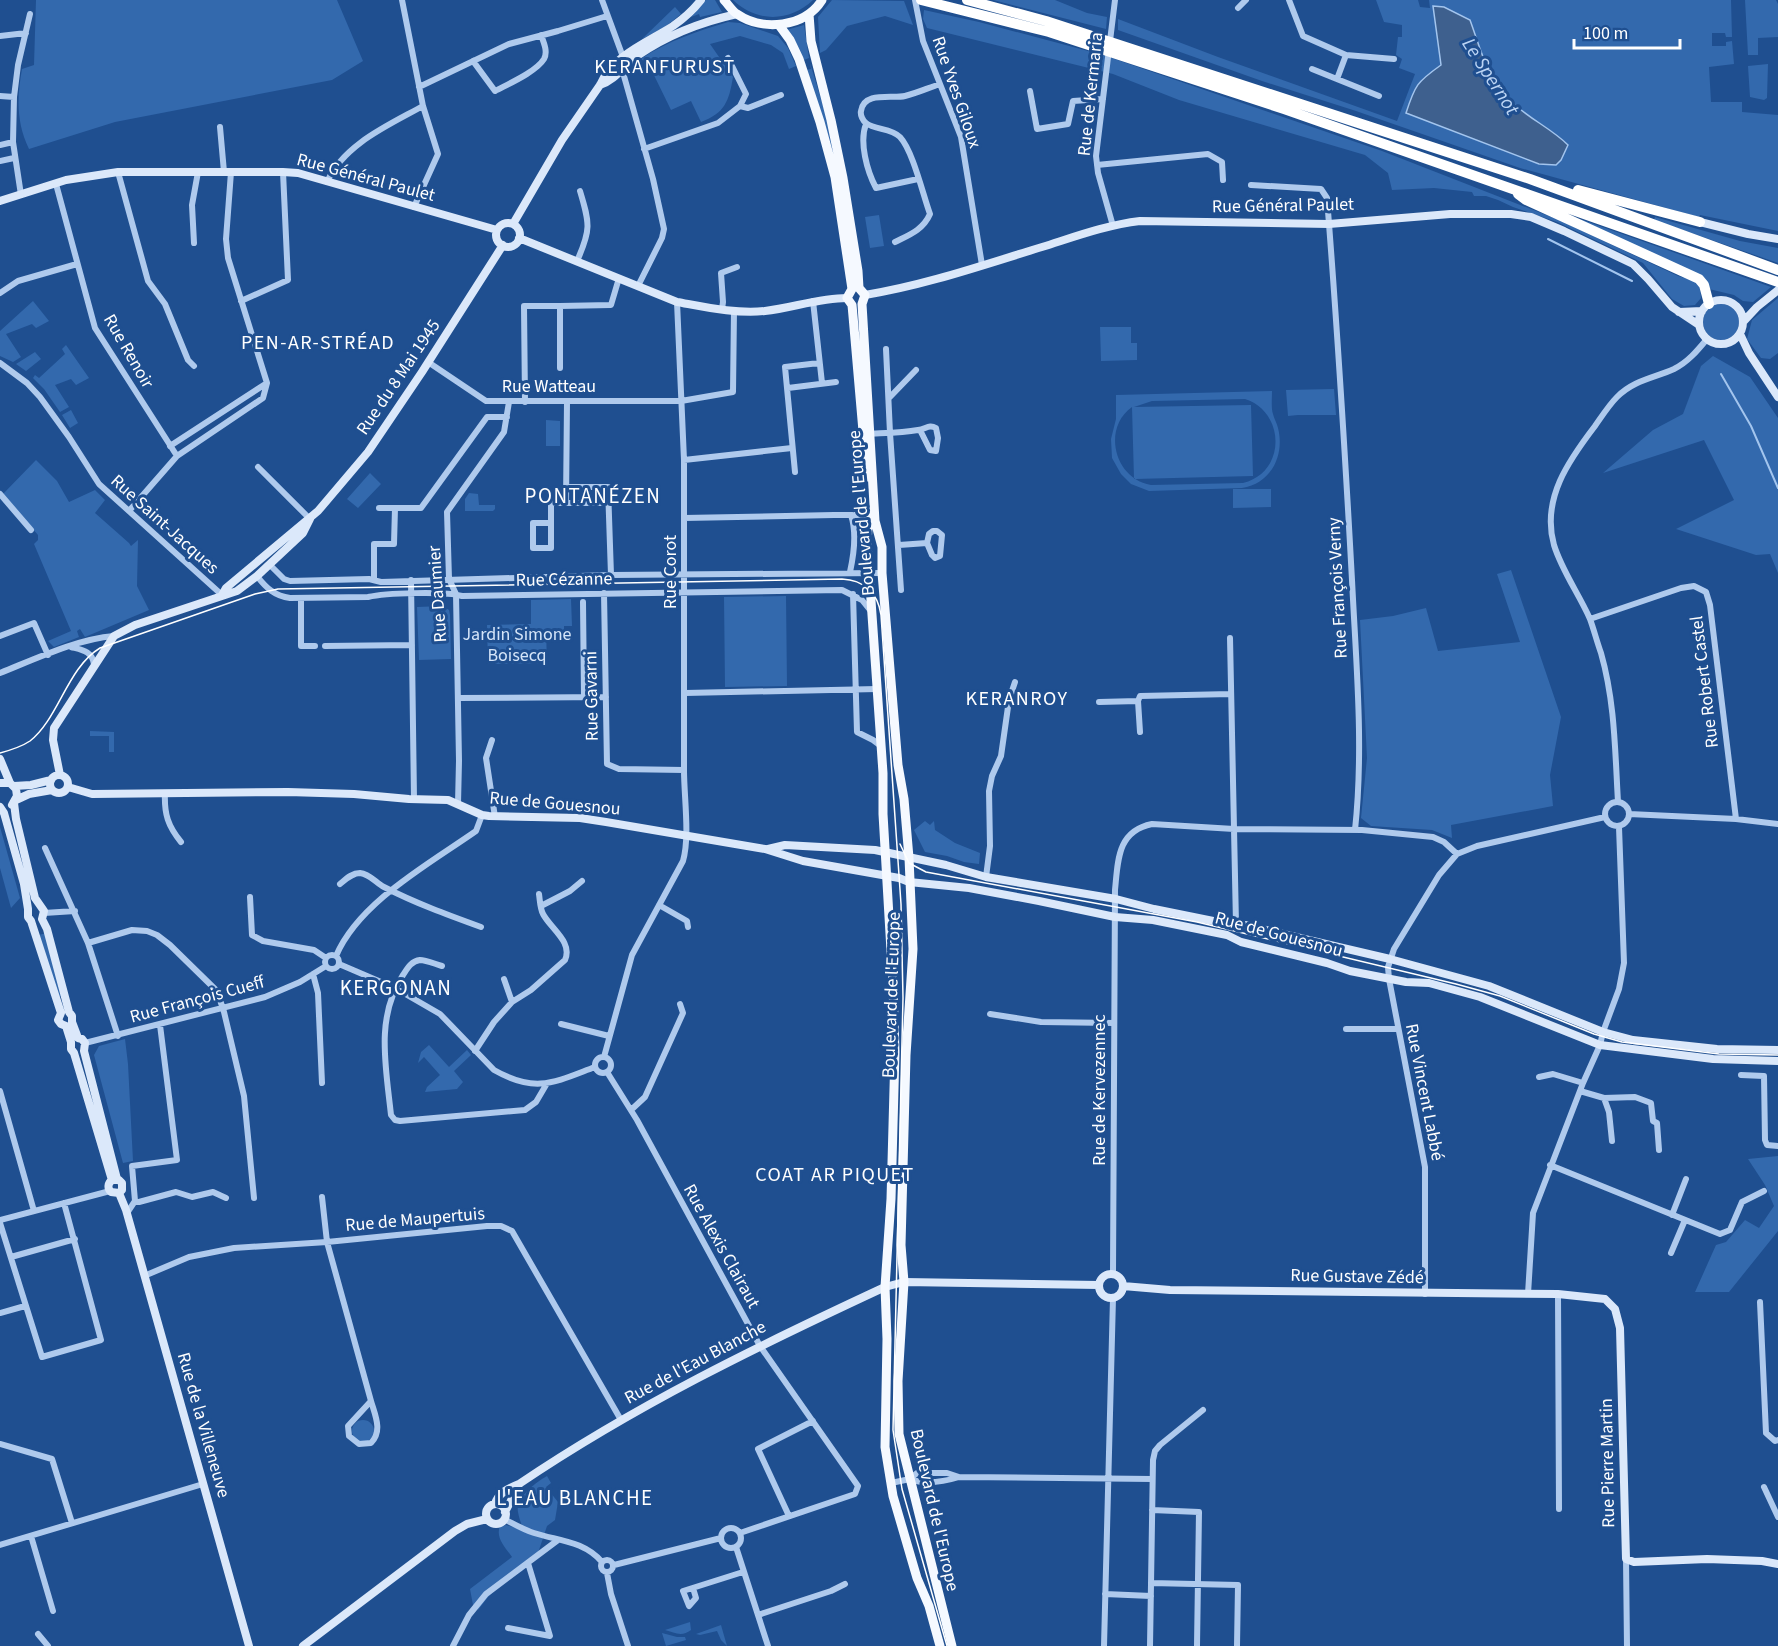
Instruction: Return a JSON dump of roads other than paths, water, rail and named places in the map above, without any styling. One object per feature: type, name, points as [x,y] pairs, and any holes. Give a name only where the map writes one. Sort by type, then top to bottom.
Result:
[{"type":"highway","points":[[921,0],[1049,32],[1284,109],[1778,282]]},
{"type":"highway","points":[[967,0],[1046,21],[1530,179],[1778,270]]},
{"type":"highway","points":[[1530,179],[1700,222]]},
{"type":"highway","points":[[1506,185],[1526,200],[1699,279],[1704,285],[1705,308]]},
{"type":"main road","points":[[724,0],[736,14],[764,24],[779,25],[809,14],[822,0]]},
{"type":"main road","name":"Boulevard de l'Europe","points":[[809,14],[811,41],[843,178],[858,271],[856,296]]},
{"type":"main road","name":"Boulevard de l'Europe","points":[[779,25],[790,40],[799,59],[835,177],[856,296],[875,520],[882,547],[882,573],[898,765],[904,799],[909,858],[913,949],[905,1066],[901,1245],[887,1339],[885,1447],[891,1483],[917,1578],[929,1606],[940,1646]]},
{"type":"main road","name":"Boulevard de l'Europe","points":[[867,434],[869,518],[867,543],[881,746],[895,1052],[891,1199],[899,1434],[952,1646]]},
{"type":"street","points":[[402,0],[423,106],[438,154],[414,207]]},
{"type":"street","points":[[602,0],[623,57]]},
{"type":"street","points":[[513,224],[562,140],[604,76],[632,50],[676,24],[702,0]]},
{"type":"street","name":"Rue Yves Giloux","points":[[915,0],[923,41],[961,137],[982,265]]},
{"type":"street","name":"Rue de Kermaria","points":[[1113,226],[1096,165],[1096,151],[1114,0]]},
{"type":"street","points":[[1238,8],[1246,0]]},
{"type":"street","points":[[1289,0],[1303,36],[1346,55],[1394,59]]},
{"type":"street","points":[[21,195],[14,158],[14,97],[18,65],[30,14]]},
{"type":"street","points":[[600,85],[609,82],[636,57],[681,32],[736,14]]},
{"type":"street","points":[[419,87],[509,44],[607,15]]},
{"type":"street","points":[[0,36],[26,33]]},
{"type":"street","points":[[473,61],[495,92],[533,69],[544,58],[546,50],[541,35]]},
{"type":"street","points":[[1337,79],[1346,55]]},
{"type":"street","points":[[644,149],[718,123],[740,106],[746,94],[728,58]]},
{"type":"street","points":[[622,69],[664,229],[662,238],[638,286]]},
{"type":"street","points":[[1312,69],[1379,96]]},
{"type":"street","points":[[895,242],[920,229],[927,222],[930,214],[910,158],[898,136],[866,123],[862,118],[861,110],[865,102],[873,98],[906,96],[940,84]]},
{"type":"street","points":[[1030,91],[1037,129],[1068,124],[1073,101],[1103,99]]},
{"type":"street","points":[[740,106],[748,108],[781,95]]},
{"type":"street","points":[[0,96],[14,97]]},
{"type":"street","points":[[327,182],[334,168],[365,139],[423,106]]},
{"type":"street","points":[[866,123],[863,132],[869,175],[876,188],[918,179]]},
{"type":"street","points":[[129,511],[177,456],[263,398],[267,383],[232,274],[226,239],[228,172],[220,127]]},
{"type":"street","points":[[0,145],[13,142]]},
{"type":"street","points":[[1096,165],[1208,154],[1222,162],[1223,180]]},
{"type":"street","points":[[0,161],[14,158]]},
{"type":"street","points":[[118,172],[148,281],[165,304],[188,360],[194,366]]},
{"type":"street","name":"Rue Général Paulet","points":[[0,201],[75,178],[118,172],[283,172],[298,173],[497,230]]},
{"type":"street","points":[[194,243],[192,205],[198,172]]},
{"type":"street","points":[[241,301],[288,280],[283,172]]},
{"type":"street","name":"Rue Renoir","points":[[56,184],[95,327],[177,456]]},
{"type":"street","name":"Rue François Verny","points":[[1251,185],[1321,189],[1327,198],[1343,416],[1360,728],[1355,830]]},
{"type":"street","points":[[577,261],[588,236],[587,213],[580,191]]},
{"type":"street","name":"Rue Général Paulet","points":[[519,238],[677,302],[722,309],[765,311],[926,283],[1113,226],[1140,221],[1329,224],[1483,213],[1511,214],[1531,218],[1633,264],[1672,307],[1699,326]]},
{"type":"street","points":[[1700,222],[1778,239]]},
{"type":"street","points":[[504,224],[513,224],[519,230],[519,238],[513,246],[503,245],[497,239],[497,230],[504,224]]},
{"type":"street","name":"Rue du 8 Mai 1945","points":[[60,775],[53,740],[54,728],[114,636],[135,625],[237,591],[270,565],[303,532],[310,519],[368,452],[503,245]]},
{"type":"street","points":[[0,293],[18,280],[77,264]]},
{"type":"street","points":[[722,309],[721,273],[737,267]]},
{"type":"street","points":[[525,402],[524,306],[611,305],[619,278]]},
{"type":"street","points":[[1730,343],[1740,334],[1743,322],[1775,293]]},
{"type":"street","points":[[1679,312],[1705,308],[1724,300],[1737,306],[1757,307]]},
{"type":"street","name":"Rue Corot","points":[[677,302],[684,460],[684,770]]},
{"type":"street","points":[[813,302],[822,383]]},
{"type":"street","points":[[560,306],[560,368]]},
{"type":"street","points":[[1737,306],[1743,322]]},
{"type":"street","points":[[1705,308],[1699,326],[1707,339],[1717,344],[1730,343],[1749,353]]},
{"type":"street","name":"Rue Watteau","points":[[428,362],[486,401],[681,401],[733,392],[734,310]]},
{"type":"street","points":[[1740,334],[1749,353],[1778,397]]},
{"type":"street","points":[[1617,802],[1612,703],[1601,654],[1590,619],[1576,594],[1555,546],[1551,516],[1558,483],[1573,457],[1617,396],[1638,381],[1675,369],[1693,356],[1707,339]]},
{"type":"street","points":[[886,349],[901,590]]},
{"type":"street","name":"Rue Saint-Jacques","points":[[0,363],[27,383],[40,398],[69,437],[99,484],[222,595]]},
{"type":"street","points":[[795,472],[784,367],[819,363]]},
{"type":"street","points":[[889,398],[916,370]]},
{"type":"street","points":[[788,388],[837,382]]},
{"type":"street","points":[[170,446],[267,383]]},
{"type":"street","name":"Rue Daumier","points":[[458,804],[456,594],[449,579],[447,512],[504,432],[509,402]]},
{"type":"street","points":[[566,503],[567,402]]},
{"type":"street","points":[[379,508],[422,508],[487,417],[507,417]]},
{"type":"street","points":[[867,434],[920,430]]},
{"type":"street","points":[[684,460],[792,448]]},
{"type":"street","points":[[258,466],[310,519]]},
{"type":"street","points":[[566,487],[608,487],[611,575]]},
{"type":"street","points":[[0,494],[31,530]]},
{"type":"street","points":[[551,523],[533,523],[533,548],[551,548],[551,523],[551,504],[609,503]]},
{"type":"street","points":[[374,580],[374,544],[394,544],[395,508]]},
{"type":"street","points":[[850,572],[854,555],[851,515]]},
{"type":"street","points":[[684,518],[851,515],[869,518]]},
{"type":"street","name":"Rue du 8 Mai 1945","points":[[222,595],[226,588],[297,526],[310,519]]},
{"type":"street","points":[[899,545],[927,543]]},
{"type":"street","name":"Rue Cézanne","points":[[270,565],[284,579],[290,581],[882,573]]},
{"type":"street","name":"Rue Cézanne","points":[[257,576],[270,590],[281,597],[302,598],[411,594],[466,596],[685,591],[842,590],[853,594]]},
{"type":"street","points":[[411,580],[414,799]]},
{"type":"street","name":"Rue Robert Castel","points":[[1590,619],[1681,588],[1694,586],[1706,592],[1710,605],[1736,819]]},
{"type":"street","name":"Rue Gavarni","points":[[604,593],[607,764],[619,769],[684,770]]},
{"type":"street","points":[[853,594],[862,600],[872,612]]},
{"type":"street","points":[[853,594],[857,732],[881,746]]},
{"type":"street","points":[[302,598],[301,646],[315,646]]},
{"type":"street","name":"Rue Gavarni","points":[[583,602],[584,697]]},
{"type":"street","points":[[0,636],[34,623],[48,655]]},
{"type":"street","points":[[0,673],[99,637],[114,636]]},
{"type":"street","points":[[1230,639],[1236,924]]},
{"type":"street","points":[[325,646],[412,645]]},
{"type":"street","points":[[70,647],[90,654],[94,664]]},
{"type":"street","points":[[986,877],[990,846],[989,791],[992,776],[1001,756],[1009,700],[1016,682]]},
{"type":"street","points":[[685,693],[877,689]]},
{"type":"street","points":[[1099,702],[1140,696],[1231,694]]},
{"type":"street","points":[[1140,696],[1140,732]]},
{"type":"street","points":[[458,698],[606,697]]},
{"type":"street","points":[[492,740],[486,758],[495,817]]},
{"type":"street","name":"Rue de la Villeneuve","points":[[0,759],[17,793],[15,801],[23,850],[47,929],[65,1013],[59,1021],[69,1024]]},
{"type":"street","points":[[604,1057],[632,955],[683,861],[687,849],[684,770]]},
{"type":"street","points":[[0,783],[31,785],[60,775],[66,778],[68,787],[63,793],[57,794],[52,790],[51,780]]},
{"type":"street","name":"Rue de Gouesnou","points":[[68,787],[92,794],[288,792],[440,799],[482,815],[495,817],[580,818],[765,849],[803,861],[909,882],[969,888],[1115,917],[1154,920],[1227,935],[1241,942],[1429,983],[1480,997],[1600,1045],[1741,1062],[1778,1061]]},
{"type":"street","points":[[0,806],[7,807],[29,794],[52,790]]},
{"type":"street","points":[[165,793],[164,810],[170,828],[181,842]]},
{"type":"street","points":[[1617,802],[1626,806],[1629,814],[1626,822],[1618,826],[1610,825],[1605,817],[1607,806],[1617,802]]},
{"type":"street","name":"Rue de la Villeneuve","points":[[0,806],[7,821],[28,909],[27,914],[32,921],[65,1013],[72,1016],[69,1024],[78,1045],[116,1186],[127,1213],[249,1646]]},
{"type":"street","points":[[1629,814],[1736,819],[1778,824]]},
{"type":"street","points":[[336,956],[346,937],[365,914],[392,891],[476,831],[482,815]]},
{"type":"street","points":[[1388,974],[1394,949],[1439,875],[1457,854],[1477,846],[1605,817]]},
{"type":"street","name":"Rue de Kervezennec","points":[[1113,1274],[1115,903],[1118,854],[1123,844],[1142,826],[1152,824],[1234,829]]},
{"type":"street","points":[[1528,1293],[1533,1213],[1550,1165],[1600,1045],[1619,989],[1624,963],[1618,826]]},
{"type":"street","points":[[1234,829],[1355,830],[1433,837],[1444,842],[1457,854]]},
{"type":"street","name":"Rue de Gouesnou","points":[[765,849],[785,845],[860,848],[885,852],[946,865],[986,877],[1236,924],[1390,959],[1489,986],[1603,1032],[1634,1040],[1718,1050],[1778,1050]]},
{"type":"street","points":[[45,848],[88,944],[118,1036]]},
{"type":"street","points":[[340,884],[358,873],[367,875],[383,887],[432,909],[481,927]]},
{"type":"street","points":[[540,906],[570,891],[582,881]]},
{"type":"street","points":[[475,1051],[494,1022],[512,1002],[531,990],[565,960],[568,949],[543,914],[539,894]]},
{"type":"street","points":[[250,897],[252,935],[263,941],[314,950],[326,958]]},
{"type":"street","points":[[28,909],[33,905],[41,913],[75,911]]},
{"type":"street","points":[[659,905],[687,921],[688,927]]},
{"type":"street","points":[[32,921],[37,922],[41,913]]},
{"type":"street","points":[[88,944],[132,930],[147,931],[158,935],[213,986],[224,1009],[244,1095],[254,1198]]},
{"type":"street","points":[[326,958],[330,955],[336,956],[339,964]]},
{"type":"street","points":[[326,958],[326,966],[332,969],[339,964]]},
{"type":"street","points":[[442,966],[420,960],[413,962],[394,988],[383,1041],[391,1115],[400,1121],[525,1110],[536,1102],[546,1084]]},
{"type":"street","points":[[339,964],[394,988],[440,1014],[494,1070],[505,1076],[546,1084],[565,1080],[595,1067]]},
{"type":"street","name":"Rue François Cueff","points":[[78,1045],[275,994],[326,966]]},
{"type":"street","points":[[313,974],[318,993],[322,1083]]},
{"type":"street","name":"Rue Vincent Labbé","points":[[1388,974],[1425,1167],[1425,1294]]},
{"type":"street","points":[[504,978],[512,1002]]},
{"type":"street","points":[[631,1110],[645,1097],[683,1013],[680,1004]]},
{"type":"street","points":[[990,1014],[1041,1022],[1114,1023]]},
{"type":"street","points":[[561,1024],[609,1036]]},
{"type":"street","points":[[127,1213],[135,1201],[132,1166],[177,1160],[160,1025]]},
{"type":"street","points":[[1346,1029],[1398,1029]]},
{"type":"street","points":[[595,1067],[597,1059],[604,1057]]},
{"type":"street","points":[[595,1067],[602,1073],[608,1072],[611,1062],[604,1057]]},
{"type":"street","name":"Rue Alexis Clairaut","points":[[608,1072],[760,1346],[858,1488],[855,1494],[789,1516]]},
{"type":"street","points":[[1539,1077],[1553,1074],[1583,1083]]},
{"type":"street","points":[[1741,1075],[1764,1076],[1765,1140],[1767,1145],[1778,1146]]},
{"type":"street","points":[[0,1091],[34,1211]]},
{"type":"street","points":[[1581,1091],[1604,1098],[1642,1098],[1651,1103],[1653,1121],[1657,1123],[1659,1150]]},
{"type":"street","points":[[1604,1098],[1609,1112],[1612,1141]]},
{"type":"street","points":[[1550,1165],[1720,1233],[1730,1230],[1742,1202],[1764,1191]]},
{"type":"street","points":[[1672,1215],[1686,1179]]},
{"type":"street","points":[[64,1203],[101,1340],[42,1357],[0,1222],[116,1186],[133,1183]]},
{"type":"street","points":[[135,1201],[139,1202],[176,1192],[192,1197],[213,1192],[226,1198]]},
{"type":"street","points":[[322,1197],[327,1242],[371,1401],[377,1423],[377,1434],[371,1443],[359,1444],[349,1436],[348,1426],[371,1401]]},
{"type":"street","points":[[1671,1253],[1685,1220]]},
{"type":"street","name":"Rue de Maupertuis","points":[[144,1276],[189,1257],[234,1248],[327,1242],[487,1226],[507,1228],[512,1231],[548,1291],[621,1420]]},
{"type":"street","points":[[11,1257],[75,1239]]},
{"type":"street","points":[[1113,1274],[1119,1277],[1123,1286],[1119,1295],[1113,1298],[1103,1295],[1099,1285],[1105,1276],[1113,1274]]},
{"type":"street","points":[[894,1284],[1099,1285]]},
{"type":"street","name":"Rue de l'Eau Blanche","points":[[495,1504],[501,1494],[621,1420],[760,1346],[894,1284]]},
{"type":"street","name":"Rue Gustave Zédé","points":[[1123,1286],[1170,1290],[1425,1294],[1528,1293],[1591,1297]]},
{"type":"street","points":[[1558,1294],[1559,1509]]},
{"type":"street","name":"Rue Pierre Martin","points":[[1591,1297],[1605,1299],[1611,1303],[1618,1317],[1620,1328],[1627,1646]]},
{"type":"street","points":[[1104,1646],[1113,1298]]},
{"type":"street","points":[[1760,1302],[1766,1433],[1775,1441],[1778,1440]]},
{"type":"street","points":[[0,1313],[25,1306]]},
{"type":"street","points":[[1150,1646],[1152,1479],[1155,1451],[1203,1410]]},
{"type":"street","points":[[740,1533],[789,1516],[758,1449],[813,1421]]},
{"type":"street","points":[[0,1444],[52,1459],[72,1523]]},
{"type":"street","points":[[891,1483],[910,1479],[917,1473],[947,1473],[959,1477],[1152,1479]]},
{"type":"street","points":[[0,1545],[203,1484]]},
{"type":"street","points":[[303,1646],[455,1531],[467,1524],[487,1519],[495,1524],[504,1515],[519,1484]]},
{"type":"street","points":[[1764,1487],[1778,1517]]},
{"type":"street","points":[[487,1519],[487,1509],[495,1504],[502,1507],[504,1515],[531,1532],[582,1546],[596,1554],[602,1562],[602,1569],[608,1573],[611,1594],[628,1646]]},
{"type":"street","points":[[1152,1510],[1199,1512],[1197,1646]]},
{"type":"street","points":[[736,1547],[726,1546],[722,1538],[723,1532],[735,1529],[740,1533]]},
{"type":"street","points":[[736,1547],[740,1542],[740,1533]]},
{"type":"street","points":[[31,1536],[53,1611]]},
{"type":"street","points":[[614,1565],[722,1538]]},
{"type":"street","points":[[453,1646],[480,1600],[493,1587],[558,1540]]},
{"type":"street","points":[[736,1547],[768,1646]]},
{"type":"street","points":[[1626,1559],[1634,1562],[1707,1559],[1762,1561],[1778,1564]]},
{"type":"street","points":[[602,1562],[611,1560],[614,1565]]},
{"type":"street","points":[[508,1628],[550,1636],[528,1563]]},
{"type":"street","points":[[608,1573],[614,1565]]},
{"type":"street","points":[[693,1588],[743,1572]]},
{"type":"street","points":[[1151,1583],[1238,1585],[1238,1646]]},
{"type":"street","points":[[758,1615],[831,1591],[845,1584]]},
{"type":"street","points":[[1105,1594],[1151,1596]]},
{"type":"street","points":[[38,1634],[48,1646]]},
{"type":"water","points":[[1433,6],[1444,7],[1470,20],[1490,73],[1503,92],[1519,108],[1568,145],[1556,165],[1539,164],[1406,113],[1418,85],[1441,65]]},
{"type":"waterway","name":"Le Spernot","points":[[1548,239],[1632,281]]},
{"type":"waterway","name":"Le Spernot","points":[[1721,374],[1751,426],[1778,488]]},
{"type":"tram line","points":[[0,753],[27,743],[40,731],[49,720],[79,668],[100,648],[255,594],[278,589],[842,579],[857,582],[869,589],[877,600],[881,615],[901,904],[903,998],[893,1430],[902,1489],[947,1646]]},
{"type":"tram line","points":[[900,844],[909,863],[926,872],[1197,922],[1456,984],[1500,996],[1594,1034],[1622,1042],[1719,1054],[1778,1055]]},
{"type":"district","name":"KERANFURUST","points":[[665,66]]},
{"type":"district","name":"PEN-AR-STRÉAD","points":[[318,342]]},
{"type":"district","name":"PONTANÉZEN","points":[[593,496]]},
{"type":"district","name":"KERANROY","points":[[1017,698]]},
{"type":"district","name":"KERGONAN","points":[[396,988]]},
{"type":"district","name":"COAT AR PIQUET","points":[[835,1174]]},
{"type":"district","name":"L'EAU BLANCHE","points":[[575,1498]]},
{"type":"park label","name":"Jardin Simone Boisecq","points":[[517,644]]}]
